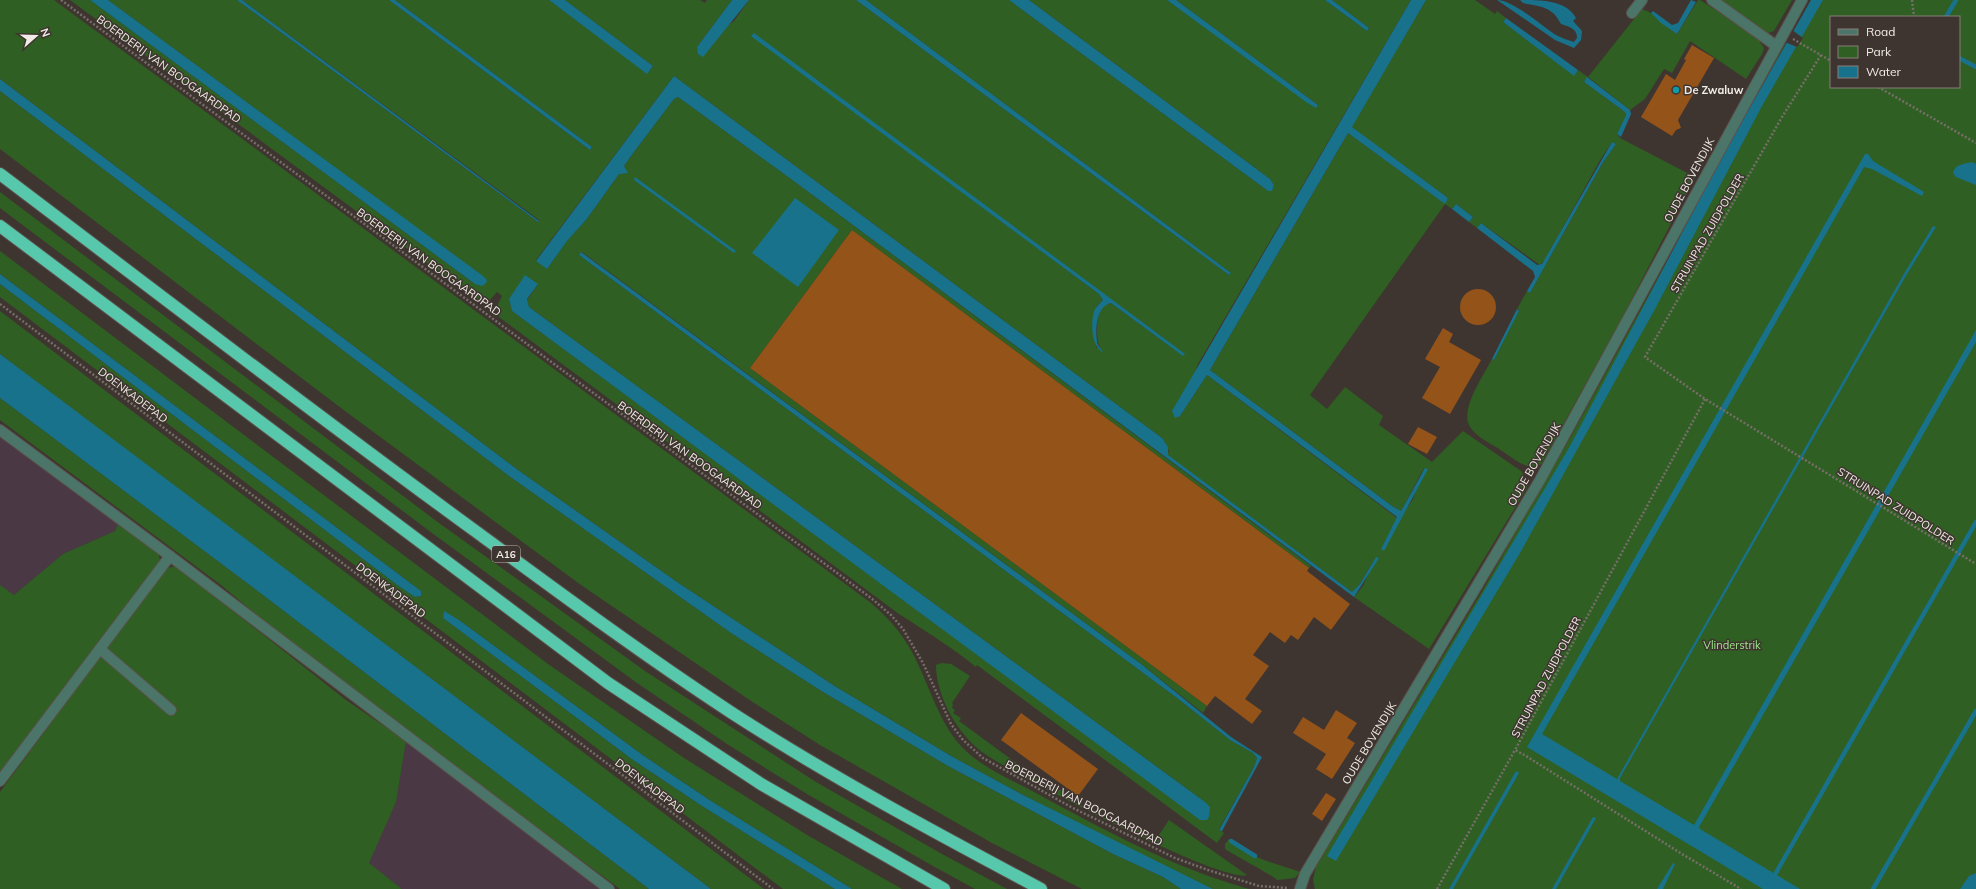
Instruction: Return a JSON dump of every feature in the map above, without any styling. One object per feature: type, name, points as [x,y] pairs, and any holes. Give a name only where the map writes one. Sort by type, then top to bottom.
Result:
[{"type":"highway","name":"A16","points":[[0,174],[398,475],[598,621],[730,711],[789,749],[940,835],[1041,889]]},
{"type":"highway","points":[[0,226],[608,683],[761,784],[944,889]]},
{"type":"street","points":[[1632,13],[1642,0]]},
{"type":"street","points":[[1712,0],[1776,45]]},
{"type":"street","name":"OUDE BOVENDIJK","points":[[1300,888],[1305,874],[1544,473],[1776,45],[1802,0]]},
{"type":"street","points":[[0,430],[170,556],[609,889]]},
{"type":"street","points":[[0,781],[170,556]]},
{"type":"street","points":[[100,649],[171,710]]},
{"type":"path","name":"BOERDERIJ VAN BOOGAARDPAD","points":[[61,0],[884,608],[898,622],[914,645],[951,724],[963,740],[983,758],[1071,807],[1175,858],[1259,886],[1300,888]]},
{"type":"path","points":[[1912,0],[1914,16]]},
{"type":"path","points":[[1802,44],[1830,60]]},
{"type":"path","name":"STRUINPAD ZUIDPOLDER","points":[[1820,55],[1782,117],[1645,357],[1705,399],[1976,564]]},
{"type":"path","points":[[1884,89],[1976,142]]},
{"type":"path","name":"DOENKADEPAD","points":[[0,304],[773,889]]},
{"type":"path","name":"STRUINPAD ZUIDPOLDER","points":[[1705,399],[1515,750],[1741,889]]},
{"type":"path","points":[[1437,889],[1515,750]]},
{"type":"shaded area","points":[[0,435],[118,524],[115,531],[63,554],[14,595],[0,585]]},
{"type":"shaded area","points":[[406,741],[602,889],[402,889],[368,863],[396,802]]},
{"type":"green space","points":[[0,0],[54,0],[871,603],[892,623],[904,638],[914,655],[941,717],[960,745],[977,760],[1087,821],[1140,847],[1194,870],[1249,889],[1213,889],[1023,795],[951,756],[833,685],[677,582],[518,470],[0,79]]},
{"type":"green space","points":[[70,0],[90,0],[475,284],[487,280],[108,0],[237,0],[538,222],[539,220],[242,0],[389,0],[590,150],[592,147],[395,0],[549,0],[647,73],[653,66],[565,0],[700,0],[705,3],[707,0],[732,0],[697,47],[734,21],[749,0],[856,0],[1229,275],[1231,273],[866,0],[1009,0],[1268,191],[1273,188],[1274,185],[1270,179],[1029,0],[1167,0],[1316,107],[1318,105],[1176,0],[1325,0],[1367,31],[1369,28],[1332,0],[1411,0],[1198,364],[1180,416],[1207,375],[1397,518],[1381,549],[1413,499],[1424,468],[1401,511],[1392,506],[1210,370],[1348,133],[1444,203],[1448,198],[1351,127],[1426,0],[1475,0],[1495,14],[1497,11],[1506,18],[1503,22],[1574,75],[1578,70],[1588,77],[1584,82],[1625,112],[1626,115],[1617,134],[1620,138],[1695,177],[1622,318],[1542,463],[1537,467],[1527,466],[1518,462],[1476,434],[1470,427],[1467,420],[1470,402],[1492,359],[1494,360],[1519,310],[1517,309],[1527,291],[1530,293],[1602,164],[1616,144],[1612,142],[1599,162],[1545,260],[1540,265],[1481,223],[1477,228],[1469,222],[1473,217],[1456,204],[1452,209],[1445,204],[1310,395],[1327,409],[1345,387],[1383,416],[1379,425],[1432,462],[1463,431],[1521,471],[1527,480],[1527,488],[1429,649],[1354,597],[1363,586],[1376,557],[1360,584],[1352,592],[1167,455],[1169,451],[1162,438],[674,76],[536,260],[547,269],[567,241],[586,220],[619,174],[626,170],[624,166],[631,156],[674,99],[678,97],[795,182],[1311,566],[1309,568],[852,230],[750,368],[1207,706],[1203,713],[1141,664],[582,252],[579,255],[1177,698],[1230,740],[1253,753],[1257,758],[1254,767],[1219,829],[1224,833],[1217,843],[977,665],[976,667],[948,646],[899,614],[499,317],[496,308],[502,296],[497,292],[489,301],[481,303]],"holes":[[[752,35],[1183,356],[1111,303],[1103,307],[1099,313],[1097,336],[1102,350],[1096,347],[1096,307],[1103,300],[1099,294]],[[538,284],[527,300],[529,307],[1205,802],[1204,820],[1200,819],[512,311],[509,299]]]},
{"type":"green space","points":[[1698,0],[1700,0],[1756,36],[1764,48],[1762,54],[1746,79],[1690,41],[1672,73],[1664,69],[1645,99],[1630,110],[1588,77],[1642,9],[1651,13],[1677,34]]},
{"type":"green space","points":[[1716,0],[1792,0],[1774,31],[1768,33],[1762,31]]},
{"type":"green space","name":"Vlinderstrik","points":[[1821,0],[1976,0],[1976,889],[1315,889],[1313,880],[1316,867],[1481,593],[1570,438],[1670,256],[1741,117],[1784,42],[1786,43],[1723,155],[1638,319]]},
{"type":"green space","points":[[0,91],[509,476],[731,633],[823,692],[948,766],[1113,854],[1163,877],[1181,889],[1082,889],[992,843],[820,745],[754,703],[581,585],[345,411],[0,149]]},
{"type":"green space","points":[[0,192],[439,523],[645,671],[816,782],[942,854],[1007,889],[975,889],[933,866],[807,794],[727,744],[637,683],[432,533],[0,208]]},
{"type":"green space","points":[[0,251],[548,664],[684,758],[807,835],[902,889],[852,889],[711,801],[644,756],[459,620],[443,618],[633,760],[702,806],[835,889],[783,889],[0,297],[0,284],[400,587],[415,597],[421,596],[421,591],[0,274]]},
{"type":"green space","points":[[0,311],[764,889],[711,889],[52,394],[0,354]]},
{"type":"green space","points":[[0,398],[247,583],[649,889],[620,889],[292,645],[221,585],[0,420]]},
{"type":"green space","points":[[118,524],[158,552],[161,564],[0,776],[0,585],[14,595],[63,554],[115,531]]},
{"type":"green space","points":[[177,567],[346,700],[406,741],[396,802],[369,863],[402,889],[0,889],[0,792],[165,569]]},
{"type":"green space","points":[[941,663],[951,664],[970,676],[952,703],[952,708],[955,710],[953,713],[961,718],[959,721],[1053,790],[1056,787],[1079,804],[1157,838],[1169,820],[1247,875],[1230,873],[1200,863],[1161,846],[1074,804],[985,754],[973,745],[961,730],[945,704],[938,684],[936,665]]},
{"type":"green space","points":[[1229,839],[1236,846],[1253,855],[1300,872],[1295,878],[1277,880],[1225,849],[1225,844]]},
{"type":"water","points":[[90,0],[108,0],[483,276],[487,280],[486,283],[482,286],[475,284]]},
{"type":"water","points":[[237,0],[242,0],[539,221],[538,222]]},
{"type":"water","points":[[389,0],[395,0],[592,147],[590,150]]},
{"type":"water","points":[[549,0],[565,0],[653,66],[647,74]]},
{"type":"water","points":[[732,0],[749,0],[703,57],[698,54],[697,47]]},
{"type":"water","points":[[856,0],[866,0],[1231,273],[1229,275]]},
{"type":"water","points":[[1009,0],[1029,0],[1270,179],[1274,185],[1272,191],[1268,191]]},
{"type":"water","points":[[1167,0],[1176,0],[1318,105],[1316,108],[1306,102]]},
{"type":"water","points":[[1325,0],[1332,0],[1369,28],[1367,31]]},
{"type":"water","points":[[1411,0],[1426,0],[1352,127],[1448,198],[1445,204],[1348,133],[1210,370],[1392,506],[1401,511],[1425,468],[1428,469],[1384,551],[1381,549],[1397,517],[1207,375],[1180,416],[1175,418],[1172,411]]},
{"type":"water","points":[[1497,0],[1511,4],[1556,35],[1574,42],[1577,38],[1576,32],[1572,28],[1561,24],[1558,18],[1550,10],[1523,3],[1520,0],[1537,0],[1560,4],[1572,12],[1576,18],[1573,21],[1582,31],[1581,40],[1574,48],[1555,40]]},
{"type":"water","points":[[1691,0],[1696,2],[1677,34],[1661,23],[1651,13],[1653,11],[1672,25],[1678,23]]},
{"type":"water","points":[[1811,0],[1823,0],[1762,106],[1655,309],[1520,553],[1336,861],[1327,856],[1570,446],[1723,155]]},
{"type":"water","points":[[1506,18],[1578,70],[1574,76],[1503,22]]},
{"type":"water","points":[[754,33],[1185,354],[1183,356],[1111,303],[1106,305],[1100,313],[1096,330],[1097,343],[1103,352],[1096,345],[1092,326],[1095,309],[1103,300],[1099,294],[751,36]]},
{"type":"water","points":[[674,76],[1162,438],[1168,447],[1168,455],[1352,592],[1360,584],[1376,557],[1379,558],[1354,597],[795,182],[678,97],[674,99],[624,166],[628,173],[619,174],[586,220],[567,241],[547,269],[536,261]]},
{"type":"water","points":[[1587,77],[1630,110],[1631,114],[1621,137],[1617,134],[1626,115],[1625,112],[1584,82]]},
{"type":"water","points":[[0,79],[518,470],[677,582],[833,685],[951,756],[1023,795],[1213,889],[1181,889],[1163,877],[1113,854],[948,766],[823,692],[731,633],[509,476],[0,91]]},
{"type":"water","points":[[1612,142],[1616,144],[1602,164],[1530,293],[1527,291],[1535,277],[1533,271],[1477,228],[1481,223],[1537,265],[1542,264]]},
{"type":"water","points":[[1865,154],[1868,154],[1873,161],[1924,192],[1922,196],[1872,169],[1864,167],[1542,734],[1617,779],[1905,272],[1933,226],[1936,227],[1907,274],[1620,778],[1620,781],[1694,825],[1976,330],[1976,342],[1699,827],[1800,889],[1763,889],[1527,747]]},
{"type":"water","points":[[1972,162],[1976,164],[1976,185],[1956,177],[1953,173],[1958,166]]},
{"type":"water","points":[[635,177],[736,251],[734,253],[634,180]]},
{"type":"water","points":[[795,198],[839,230],[798,287],[752,253]]},
{"type":"water","points":[[1456,204],[1473,217],[1469,222],[1452,209]]},
{"type":"water","points":[[581,252],[1141,664],[1231,737],[1262,757],[1222,831],[1219,830],[1254,767],[1257,758],[1253,753],[1230,740],[1177,698],[579,255]]},
{"type":"water","points":[[0,274],[421,591],[421,596],[415,597],[400,587],[0,284]]},
{"type":"water","points":[[525,275],[538,284],[527,299],[529,307],[1205,802],[1210,807],[1209,817],[1207,820],[1200,820],[512,311],[509,299]]},
{"type":"water","points":[[1517,309],[1519,311],[1494,360],[1492,359]]},
{"type":"water","points":[[0,354],[711,889],[649,889],[247,583],[0,398]]},
{"type":"water","points":[[444,611],[459,620],[644,756],[711,801],[852,889],[835,889],[702,806],[633,760],[443,618]]},
{"type":"water","points":[[1516,771],[1519,773],[1453,889],[1449,889]]},
{"type":"water","points":[[1593,817],[1596,818],[1556,889],[1552,889]]},
{"type":"water","points":[[1673,863],[1675,864],[1663,889],[1657,889]]},
{"type":"water","points":[[1976,873],[1976,889],[1960,889],[1969,876]]},
{"type":"pier","points":[[1792,30],[1803,38],[1797,47],[1785,42]]},
{"type":"building","name":"De Zwaluw","points":[[1692,45],[1714,58],[1678,120],[1681,128],[1676,130],[1672,136],[1641,117],[1666,74],[1675,80]]},
{"type":"building","points":[[852,230],[1309,568],[1307,571],[1350,604],[1331,630],[1314,617],[1298,640],[1291,635],[1285,643],[1270,632],[1253,655],[1269,666],[1245,699],[1262,711],[1252,724],[1215,696],[1207,706],[750,368]]},
{"type":"building","points":[[1482,289],[1491,294],[1495,300],[1495,314],[1491,320],[1482,325],[1474,325],[1465,320],[1461,314],[1460,303],[1465,294],[1471,290]]},
{"type":"building","points":[[1443,328],[1453,334],[1449,342],[1481,360],[1450,414],[1422,398],[1440,367],[1425,359]]},
{"type":"building","points":[[1418,427],[1437,437],[1427,454],[1408,444]]},
{"type":"building","points":[[1336,710],[1357,723],[1347,738],[1355,743],[1332,779],[1316,769],[1326,754],[1293,733],[1303,717],[1324,730]]},
{"type":"building","points":[[1021,713],[1098,769],[1078,796],[1001,740]]},
{"type":"building","points":[[1326,793],[1336,799],[1322,821],[1312,814]]},
{"type":"waterway","points":[[1947,16],[1956,0]]},
{"type":"waterway","points":[[1960,59],[1976,67]]},
{"type":"waterway","points":[[1773,878],[1976,522]]},
{"type":"waterway","points":[[1873,889],[1976,711]]},
{"type":"waterway","points":[[1231,841],[1255,856]]},
{"type":"place","name":"De Zwaluw","points":[[1676,90]]}]
